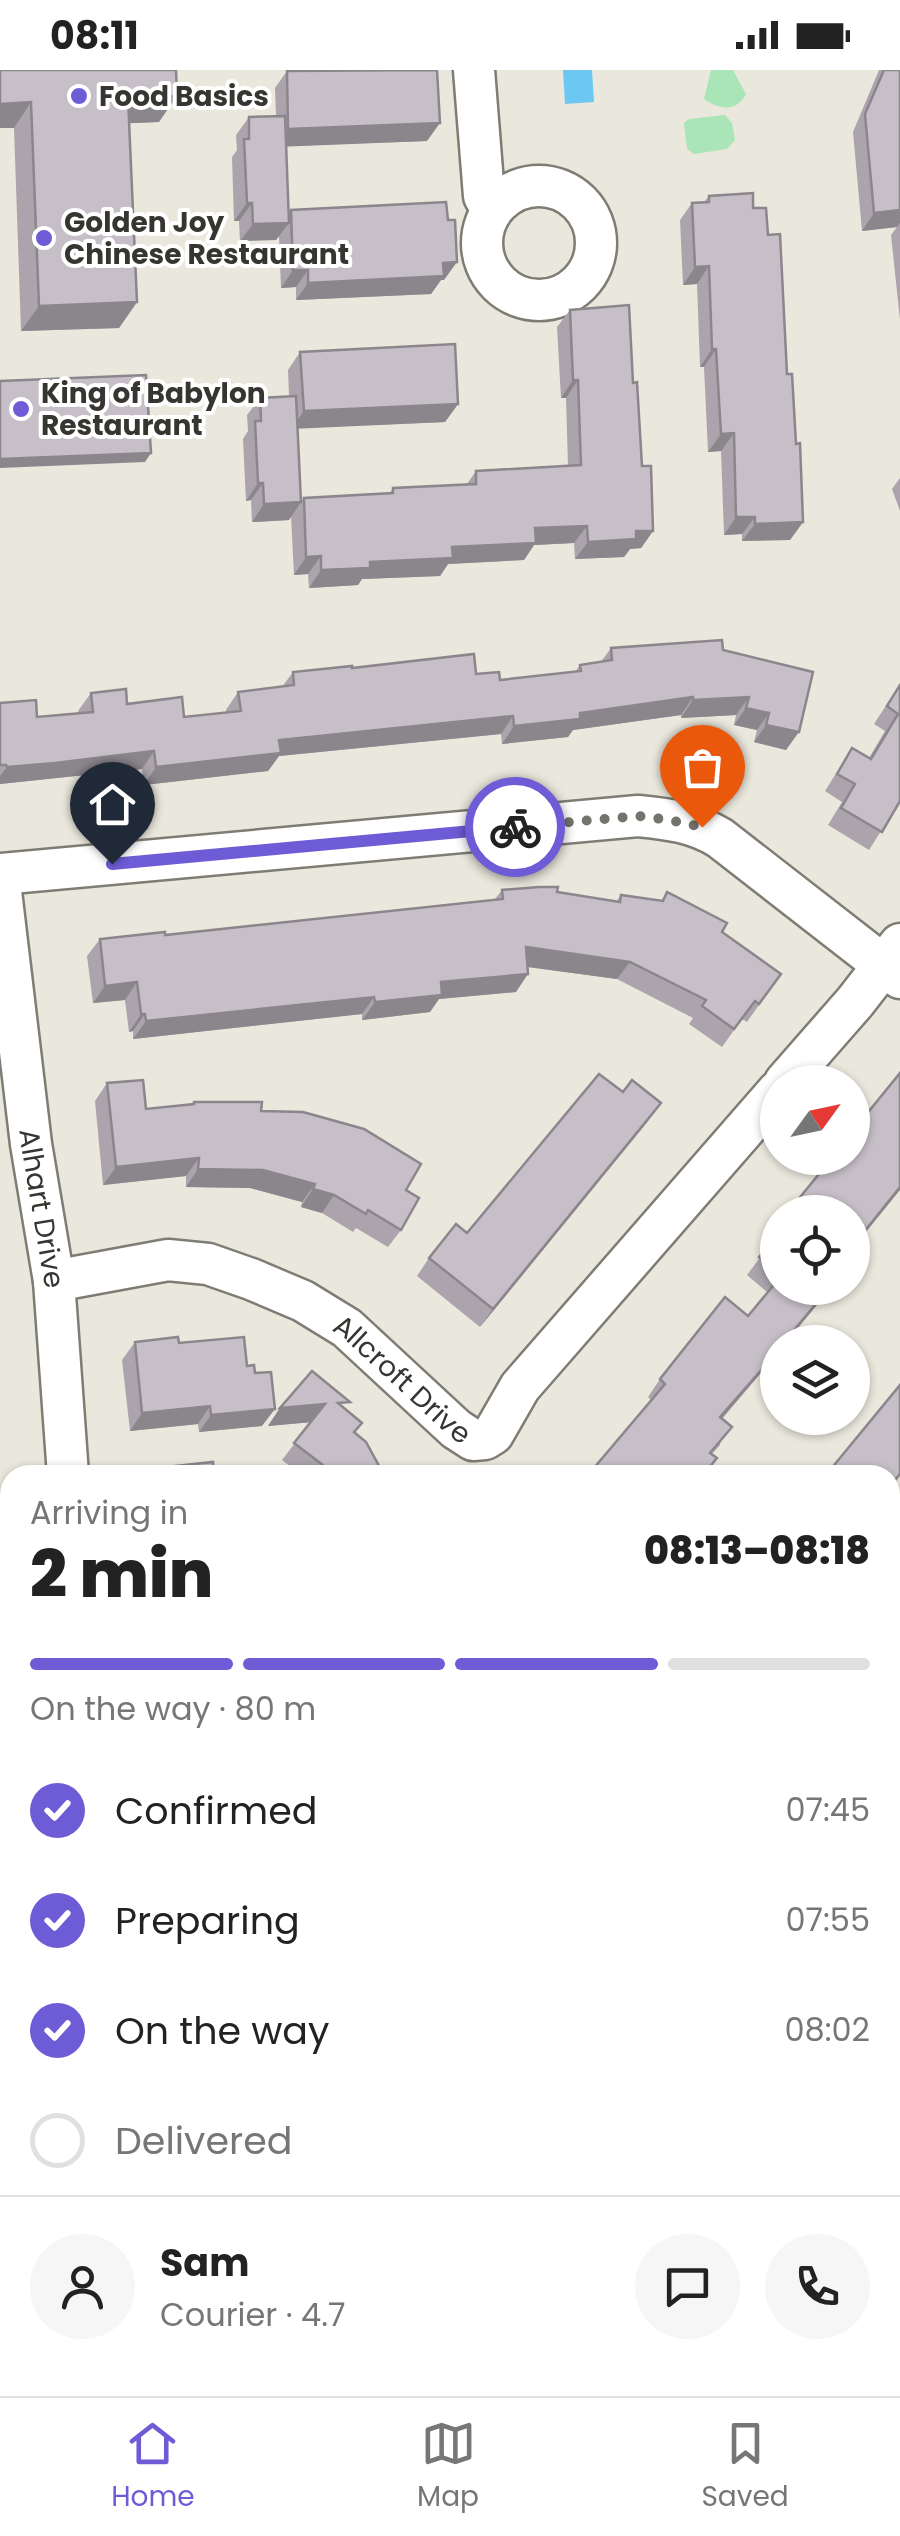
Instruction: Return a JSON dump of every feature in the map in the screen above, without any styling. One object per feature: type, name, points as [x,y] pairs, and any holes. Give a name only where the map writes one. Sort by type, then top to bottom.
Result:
[{"type":"street","points":[[474,70],[484,196],[492,210]]},
{"type":"street","points":[[0,874],[638,816],[702,827],[895,963],[800,1065]]},
{"type":"street","name":"Alhart Drive","points":[[0,884],[31,1144],[54,1281],[67,1465]]},
{"type":"street","name":"Allcroft Drive","points":[[54,1281],[168,1260],[208,1264],[303,1301],[347,1328],[456,1429],[473,1440],[486,1439],[493,1434],[520,1387],[552,1348],[760,1111]]},
{"type":"green space","points":[[711,70],[733,70],[746,94],[738,104],[722,107],[704,99]]},
{"type":"green space","points":[[725,115],[732,123],[735,140],[727,149],[694,154],[687,149],[684,123]]},
{"type":"water","points":[[563,70],[592,70],[594,102],[565,104]]},
{"type":"building","points":[[0,70],[176,70],[177,96],[128,98],[137,302],[39,306],[31,102],[0,104]]},
{"type":"building","points":[[437,70],[440,123],[288,129],[287,71]]},
{"type":"building","points":[[884,70],[900,70],[900,210],[874,213],[865,114]]},
{"type":"building","points":[[285,116],[289,223],[253,224],[252,203],[247,203],[244,139],[249,139],[249,117]]},
{"type":"building","points":[[753,193],[753,208],[766,208],[768,235],[780,234],[787,374],[792,374],[796,444],[800,443],[803,522],[755,524],[755,517],[736,517],[734,433],[721,434],[709,266],[695,267],[692,203],[709,202],[709,196]]},
{"type":"building","points":[[446,202],[448,220],[455,220],[457,262],[443,263],[444,276],[308,283],[308,270],[293,270],[291,210]]},
{"type":"building","points":[[629,305],[642,466],[651,466],[653,531],[636,531],[636,539],[588,542],[587,526],[535,528],[536,543],[452,547],[453,558],[370,562],[370,568],[321,570],[321,556],[306,557],[304,498],[476,484],[476,471],[581,465],[578,380],[573,380],[570,310]]},
{"type":"building","points":[[455,344],[458,404],[304,411],[300,352]]},
{"type":"building","points":[[146,375],[151,453],[0,459],[0,381]]},
{"type":"building","points":[[296,396],[301,502],[264,504],[263,483],[258,483],[255,421],[261,421],[260,398]]},
{"type":"building","points":[[722,640],[723,650],[813,672],[799,732],[766,725],[769,713],[746,708],[749,697],[693,697],[580,713],[580,719],[514,726],[513,716],[279,740],[281,753],[156,767],[154,751],[0,765],[0,703],[36,700],[37,717],[93,712],[91,693],[126,689],[127,704],[182,697],[184,717],[241,711],[238,692],[294,685],[293,672],[474,654],[476,674],[499,672],[500,680],[581,671],[580,665],[612,660],[611,648]]},
{"type":"building","points":[[900,685],[900,801],[882,832],[841,808],[855,784],[837,774],[852,748],[871,759],[898,714],[887,706]]},
{"type":"building","points":[[558,887],[557,892],[620,902],[621,895],[663,901],[667,892],[727,923],[722,932],[781,974],[734,1029],[702,1006],[706,1000],[630,962],[526,947],[528,974],[441,982],[442,995],[375,1002],[374,997],[146,1021],[145,1014],[141,1014],[137,982],[105,986],[100,939],[503,899],[502,890]]},
{"type":"building","points":[[900,1073],[900,1187],[870,1224],[870,1195],[802,1195],[818,1175],[870,1175],[870,1110]]},
{"type":"building","points":[[599,1074],[623,1092],[632,1080],[661,1103],[493,1309],[429,1258],[456,1224],[467,1233]]},
{"type":"building","points":[[143,1080],[146,1109],[194,1102],[262,1102],[261,1111],[303,1112],[364,1129],[421,1164],[406,1190],[419,1198],[401,1230],[368,1210],[366,1214],[334,1195],[313,1189],[315,1184],[263,1170],[198,1169],[199,1158],[116,1167],[107,1083]]},
{"type":"building","points":[[725,1297],[748,1316],[760,1302],[760,1305],[815,1305],[798,1325],[760,1325],[760,1371],[720,1417],[732,1427],[710,1453],[717,1458],[711,1465],[596,1465],[665,1384],[660,1379]]},
{"type":"building","points":[[178,1337],[179,1343],[244,1337],[247,1366],[254,1365],[255,1373],[271,1372],[275,1409],[211,1415],[210,1406],[142,1413],[135,1342]]},
{"type":"building","points":[[312,1371],[350,1402],[338,1403],[362,1423],[354,1432],[366,1442],[379,1465],[323,1465],[294,1443],[325,1404],[280,1408]]},
{"type":"building","points":[[900,1385],[900,1465],[834,1465],[859,1435],[870,1435],[870,1421]]},
{"type":"way so far","points":[[515,827],[638,816],[702,827]]},
{"type":"place","name":"Food Basics","points":[[79,96]]},
{"type":"place","name":"Golden Joy Chinese Restaurant","points":[[44,238]]},
{"type":"place","name":"King of Babylon Restaurant","points":[[21,409]]},
{"type":"route","points":[[112,864],[515,827]]}]
